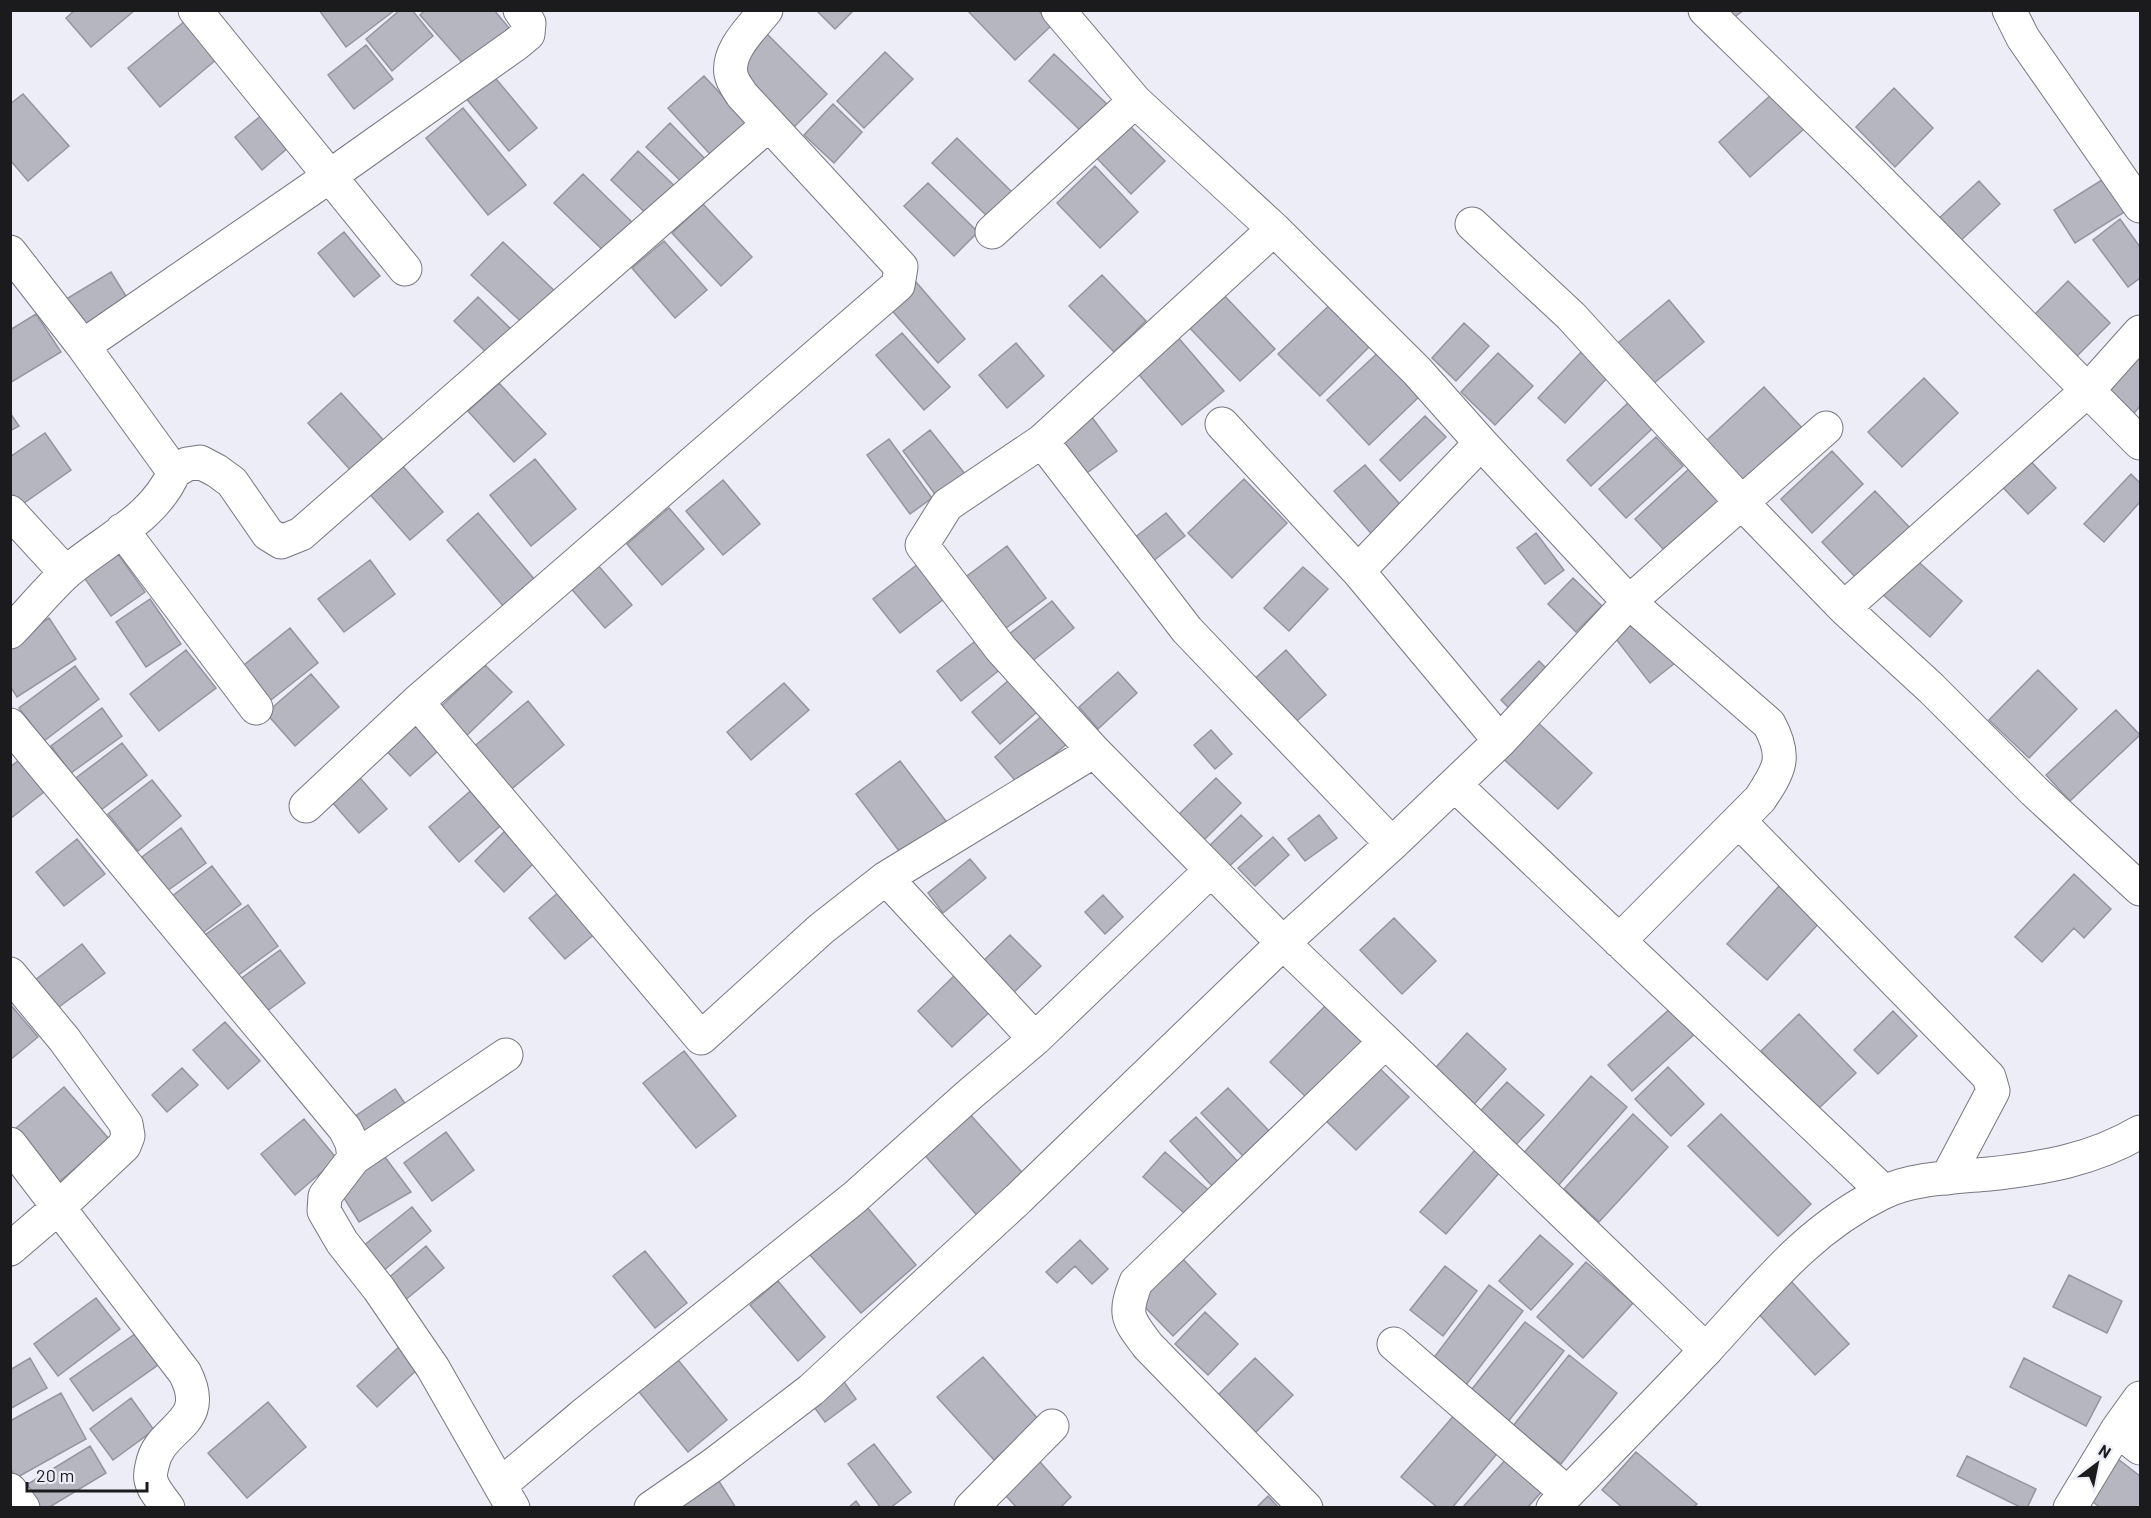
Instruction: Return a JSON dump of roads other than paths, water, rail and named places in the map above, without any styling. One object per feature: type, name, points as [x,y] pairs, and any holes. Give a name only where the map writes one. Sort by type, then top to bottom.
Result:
[{"type":"street","points":[[195,10],[405,269]]},
{"type":"street","points":[[82,346],[330,176],[528,34],[529,23],[520,10]]},
{"type":"street","points":[[306,806],[417,702],[898,285],[901,267],[742,95],[731,76],[730,60],[737,47],[766,10]]},
{"type":"street","points":[[1058,10],[1135,101],[1274,229],[1417,371],[1629,602],[1769,724],[1779,742],[1779,763],[1774,779],[1761,799],[1619,941]]},
{"type":"street","points":[[1705,10],[1862,163],[2089,389],[2140,443]]},
{"type":"street","points":[[2009,10],[2023,38],[2140,206]]},
{"type":"street","points":[[992,232],[1135,101]]},
{"type":"street","points":[[10,632],[66,573],[156,501],[168,486],[174,472],[187,464],[200,462],[232,482],[268,534],[281,542],[301,534],[769,124]]},
{"type":"street","points":[[1472,224],[1571,316],[1741,502],[1844,608],[1931,688],[2034,791],[2140,889]]},
{"type":"street","points":[[1274,229],[1042,441],[947,506],[922,544],[1001,649],[1094,751],[1283,944],[1706,1350]]},
{"type":"street","points":[[10,252],[174,472]]},
{"type":"street","points":[[1844,608],[2089,389],[2140,332]]},
{"type":"street","points":[[1222,424],[1358,571],[1500,741]]},
{"type":"street","points":[[651,1508],[713,1465],[811,1390],[1017,1199],[1283,944],[1455,785],[1500,741],[1629,602],[1826,428]]},
{"type":"street","points":[[1042,441],[1187,630],[1392,844]]},
{"type":"street","points":[[1358,571],[1481,443]]},
{"type":"street","points":[[10,512],[66,573]]},
{"type":"street","points":[[122,530],[256,708]]},
{"type":"street","points":[[417,702],[700,1038],[821,929],[886,879],[1094,751]]},
{"type":"street","points":[[10,725],[345,1129],[352,1143],[354,1158]]},
{"type":"street","points":[[1455,785],[1884,1192]]},
{"type":"street","points":[[1740,822],[1989,1077],[1993,1091],[1947,1178]]},
{"type":"street","points":[[506,1055],[354,1158],[325,1196],[324,1211],[342,1242],[379,1289],[433,1368],[507,1496],[582,1416],[854,1198],[1035,1039],[1211,870]]},
{"type":"street","points":[[886,879],[1035,1039]]},
{"type":"street","points":[[10,974],[64,1038],[126,1124],[128,1136],[124,1146],[10,1249]]},
{"type":"street","points":[[1306,1508],[1149,1346],[1130,1321],[1128,1303],[1136,1282],[1385,1042]]},
{"type":"street","points":[[1394,1344],[1560,1500],[1706,1350],[1791,1257],[1839,1218],[1884,1192],[1904,1185],[2040,1168],[2067,1162],[2115,1147],[2140,1132]]},
{"type":"street","points":[[10,1144],[185,1373],[193,1388],[193,1406],[183,1424],[162,1444],[152,1462],[150,1479],[168,1508]]},
{"type":"street","points":[[2070,1508],[2129,1439],[2140,1398]]},
{"type":"street","points":[[970,1508],[1052,1426]]},
{"type":"street","points":[[10,1490],[23,1508]]}]
